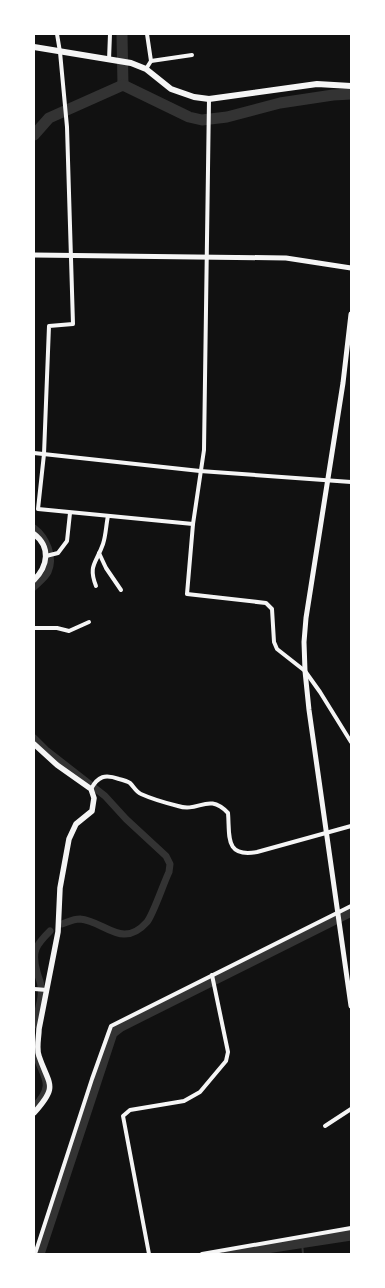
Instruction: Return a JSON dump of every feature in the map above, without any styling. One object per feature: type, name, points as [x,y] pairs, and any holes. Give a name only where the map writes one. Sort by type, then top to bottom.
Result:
[{"type":"main road","points":[[34,47],[131,63],[146,69],[171,89],[209,99],[317,84],[351,86]]},
{"type":"main road","points":[[34,534],[43,544],[49,556],[34,580]]},
{"type":"main road","points":[[34,744],[57,765],[91,789],[94,798],[92,810],[76,824],[69,839],[60,888],[58,932],[46,990],[38,1049],[38,1055],[50,1083],[49,1093],[34,1113]]},
{"type":"street","points":[[57,34],[67,127],[73,324],[49,326],[44,454],[38,509],[194,524]]},
{"type":"street","points":[[110,34],[110,60]]},
{"type":"street","points":[[146,69],[151,61],[147,34]]},
{"type":"street","points":[[151,61],[192,55]]},
{"type":"street","points":[[209,99],[204,450],[200,471],[187,594],[266,603],[272,609],[274,642],[277,649],[305,671],[351,742]]},
{"type":"street","points":[[34,255],[286,258],[351,268]]},
{"type":"street","points":[[351,314],[343,383],[306,618],[304,642],[305,671],[349,977],[351,1006]]},
{"type":"street","points":[[34,453],[327,484],[351,482]]},
{"type":"street","points":[[49,556],[58,553],[67,541],[70,513]]},
{"type":"street","points":[[96,586],[92,574],[103,543],[108,516]]},
{"type":"street","points":[[99,553],[106,568],[121,590]]},
{"type":"street","points":[[34,628],[69,630],[89,622]]},
{"type":"street","points":[[348,736],[351,733]]},
{"type":"street","points":[[91,789],[94,782],[104,776],[110,776],[128,782],[138,793],[178,806],[186,808],[208,802],[214,803],[228,813],[227,832],[229,841],[237,851],[243,854],[257,852],[351,826]]},
{"type":"street","points":[[35,1254],[111,1026],[115,1022],[339,914],[351,906]]},
{"type":"street","points":[[149,1254],[123,1116],[130,1110],[184,1101],[200,1092],[226,1061],[228,1052],[212,975]]},
{"type":"street","points":[[36,989],[46,990]]},
{"type":"street","points":[[326,1126],[351,1109]]},
{"type":"street","points":[[202,1254],[225,1252],[351,1228]]},
{"type":"waterway","points":[[122,34],[123,85]]},
{"type":"waterway","points":[[34,135],[49,118],[123,85],[189,117],[202,120],[227,117],[280,103],[351,94]]},
{"type":"waterway","points":[[34,528],[46,542],[50,554],[50,566],[47,574],[34,587]]},
{"type":"waterway","points":[[34,738],[46,750],[105,796],[126,819],[166,856],[170,864],[169,872],[152,913],[147,922],[138,930],[130,934],[121,934],[80,919],[62,924]]},
{"type":"waterway","points":[[39,1254],[112,1033],[121,1026],[351,911]]},
{"type":"waterway","points":[[34,1025],[41,992],[41,983],[35,965],[35,953],[41,940],[50,931]]},
{"type":"waterway","points":[[34,1050],[46,1080],[45,1092],[34,1107]]},
{"type":"waterway","points":[[228,1254],[351,1235]]},
{"type":"waterway","points":[[302,1243],[303,1254]]}]
